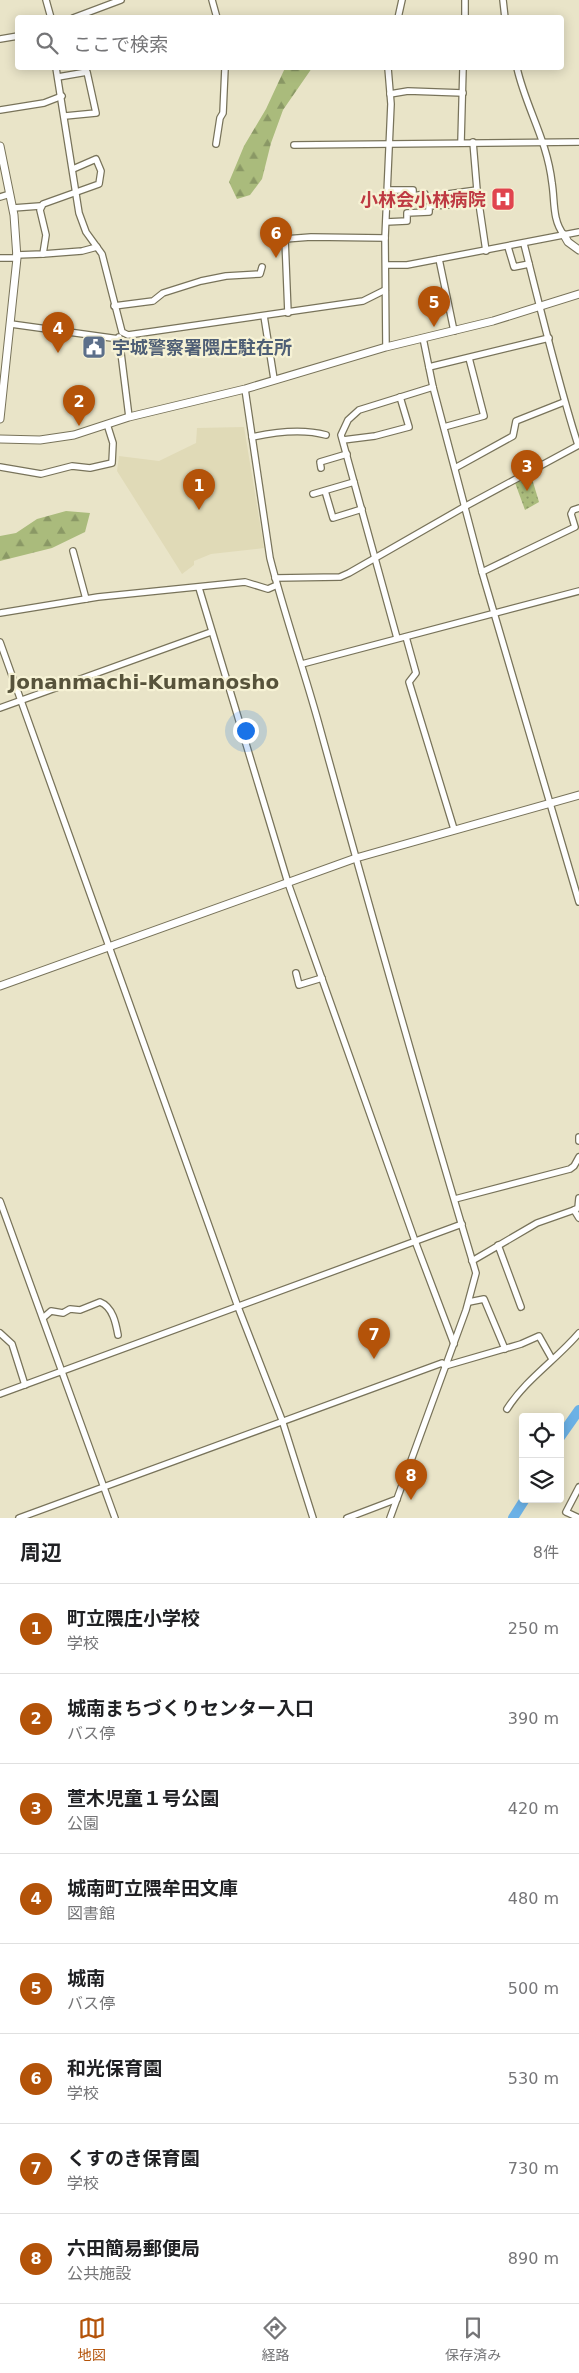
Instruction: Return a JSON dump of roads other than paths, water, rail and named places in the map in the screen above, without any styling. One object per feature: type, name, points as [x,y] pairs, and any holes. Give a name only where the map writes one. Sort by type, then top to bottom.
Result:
[{"type":"street","points":[[46,0],[50,15]]},
{"type":"street","points":[[81,15],[122,0]]},
{"type":"street","points":[[212,0],[216,15]]},
{"type":"street","points":[[399,15],[402,0]]},
{"type":"street","points":[[465,0],[465,15]]},
{"type":"street","points":[[504,0],[505,15]]},
{"type":"street","points":[[0,39],[15,36]]},
{"type":"street","points":[[56,70],[82,222],[102,254],[122,332],[119,339],[129,417]]},
{"type":"street","points":[[216,144],[220,118],[223,113],[226,70]]},
{"type":"street","points":[[386,347],[385,238],[390,143],[388,70]]},
{"type":"street","points":[[461,142],[463,70]]},
{"type":"street","points":[[518,70],[545,142],[556,222],[568,242],[579,250]]},
{"type":"street","points":[[58,77],[87,72],[96,113],[65,116]]},
{"type":"street","points":[[390,94],[408,91],[462,93]]},
{"type":"street","points":[[0,110],[44,103],[62,96]]},
{"type":"street","points":[[473,142],[476,190],[486,251]]},
{"type":"street","points":[[294,145],[579,142]]},
{"type":"street","points":[[0,146],[13,208],[17,257],[0,420]]},
{"type":"street","points":[[13,208],[40,206],[99,184],[101,170],[96,159],[73,169]]},
{"type":"street","points":[[388,190],[413,190],[414,196],[425,194]]},
{"type":"street","points":[[386,222],[407,221],[407,213],[425,213],[429,212],[429,206],[448,204],[448,194],[476,190]]},
{"type":"street","points":[[0,197],[10,194]]},
{"type":"street","points":[[40,206],[46,234],[43,254]]},
{"type":"street","points":[[386,265],[407,265],[579,232]]},
{"type":"street","points":[[288,313],[285,239],[311,237],[385,238]]},
{"type":"street","points":[[0,613],[86,599],[245,582],[268,589],[276,581],[340,577],[464,506],[578,445],[564,402],[524,244]]},
{"type":"street","points":[[0,258],[82,251],[97,247]]},
{"type":"street","points":[[508,247],[514,267],[529,264]]},
{"type":"street","points":[[440,259],[454,331]]},
{"type":"street","points":[[114,306],[153,301],[164,294],[201,281],[226,276],[260,274],[262,267]]},
{"type":"street","points":[[122,332],[128,335],[288,313],[363,301],[386,290]]},
{"type":"street","points":[[0,439],[57,439],[129,417],[245,389],[386,347],[454,331],[579,294]]},
{"type":"street","points":[[264,316],[274,379]]},
{"type":"street","points":[[11,324],[119,339]]},
{"type":"street","points":[[423,338],[433,387],[482,572],[496,613],[579,902]]},
{"type":"street","points":[[429,367],[549,338]]},
{"type":"street","points":[[444,428],[484,416],[470,358]]},
{"type":"street","points":[[397,638],[341,435],[348,420],[359,410],[433,387]]},
{"type":"street","points":[[245,389],[270,558],[276,581],[302,664],[476,1273],[469,1302],[390,1518]]},
{"type":"street","points":[[343,440],[375,436],[409,427],[400,397]]},
{"type":"street","points":[[455,468],[513,436],[516,421],[564,402]]},
{"type":"street","points":[[0,467],[41,474],[72,466],[90,468],[112,463],[113,443],[107,424]]},
{"type":"street","points":[[252,437],[268,433],[315,432],[326,435]]},
{"type":"street","points":[[321,468],[320,462],[347,454]]},
{"type":"street","points":[[313,494],[354,482]]},
{"type":"street","points":[[325,491],[333,518],[362,509]]},
{"type":"street","points":[[482,572],[575,527],[571,514],[573,510],[579,508]]},
{"type":"street","points":[[73,550],[86,599]]},
{"type":"street","points":[[199,588],[288,883],[415,1241],[454,1344]]},
{"type":"street","points":[[302,664],[579,591]]},
{"type":"street","points":[[0,708],[211,632]]},
{"type":"street","points":[[406,637],[416,674],[409,682],[454,829]]},
{"type":"street","points":[[0,642],[238,1307],[282,1420],[313,1518]]},
{"type":"street","points":[[0,986],[356,858],[579,795]]},
{"type":"street","points":[[296,973],[299,985],[322,978]]},
{"type":"street","points":[[455,1199],[576,1167],[579,1157]]},
{"type":"street","points":[[472,1261],[543,1220],[578,1208],[579,1198]]},
{"type":"street","points":[[0,1201],[115,1518]]},
{"type":"street","points":[[574,1210],[579,1218]]},
{"type":"street","points":[[0,1394],[462,1224]]},
{"type":"street","points":[[498,1245],[521,1307]]},
{"type":"street","points":[[469,1302],[484,1299],[505,1349]]},
{"type":"street","points":[[43,1318],[51,1311],[63,1313],[70,1309],[80,1310],[100,1302],[105,1304],[111,1312],[117,1326],[118,1335]]},
{"type":"street","points":[[0,1333],[12,1344],[25,1385]]},
{"type":"street","points":[[507,1409],[517,1393],[567,1347],[579,1333]]},
{"type":"street","points":[[19,1518],[104,1488],[282,1420],[442,1363],[445,1366],[505,1349],[539,1336],[552,1359]]},
{"type":"street","points":[[579,1487],[566,1512],[579,1518]]},
{"type":"street","points":[[347,1518],[397,1499]]},
{"type":"waterway","points":[[564,1431],[579,1410]]},
{"type":"waterway","points":[[513,1518],[522,1503]]},
{"type":"place","name":"小林会小林病院","points":[[503,199]]},
{"type":"place","name":"和光保育園","points":[[276,258]]},
{"type":"place","name":"城南","points":[[434,327]]},
{"type":"place","name":"宇城警察署隈庄駐在所","points":[[94,347]]},
{"type":"place","name":"城南町立隈牟田文庫","points":[[58,353]]},
{"type":"place","name":"城南まちづくりセンター入口","points":[[79,426]]},
{"type":"place","name":"萱木児童１号公園","points":[[527,491]]},
{"type":"place","name":"町立隈庄小学校","points":[[199,510]]},
{"type":"place","name":"くすのき保育園","points":[[374,1359]]},
{"type":"place","name":"六田簡易郵便局","points":[[411,1500]]},
{"type":"district","name":"Jonanmachi-Kumanosho","points":[[144,682]]}]
